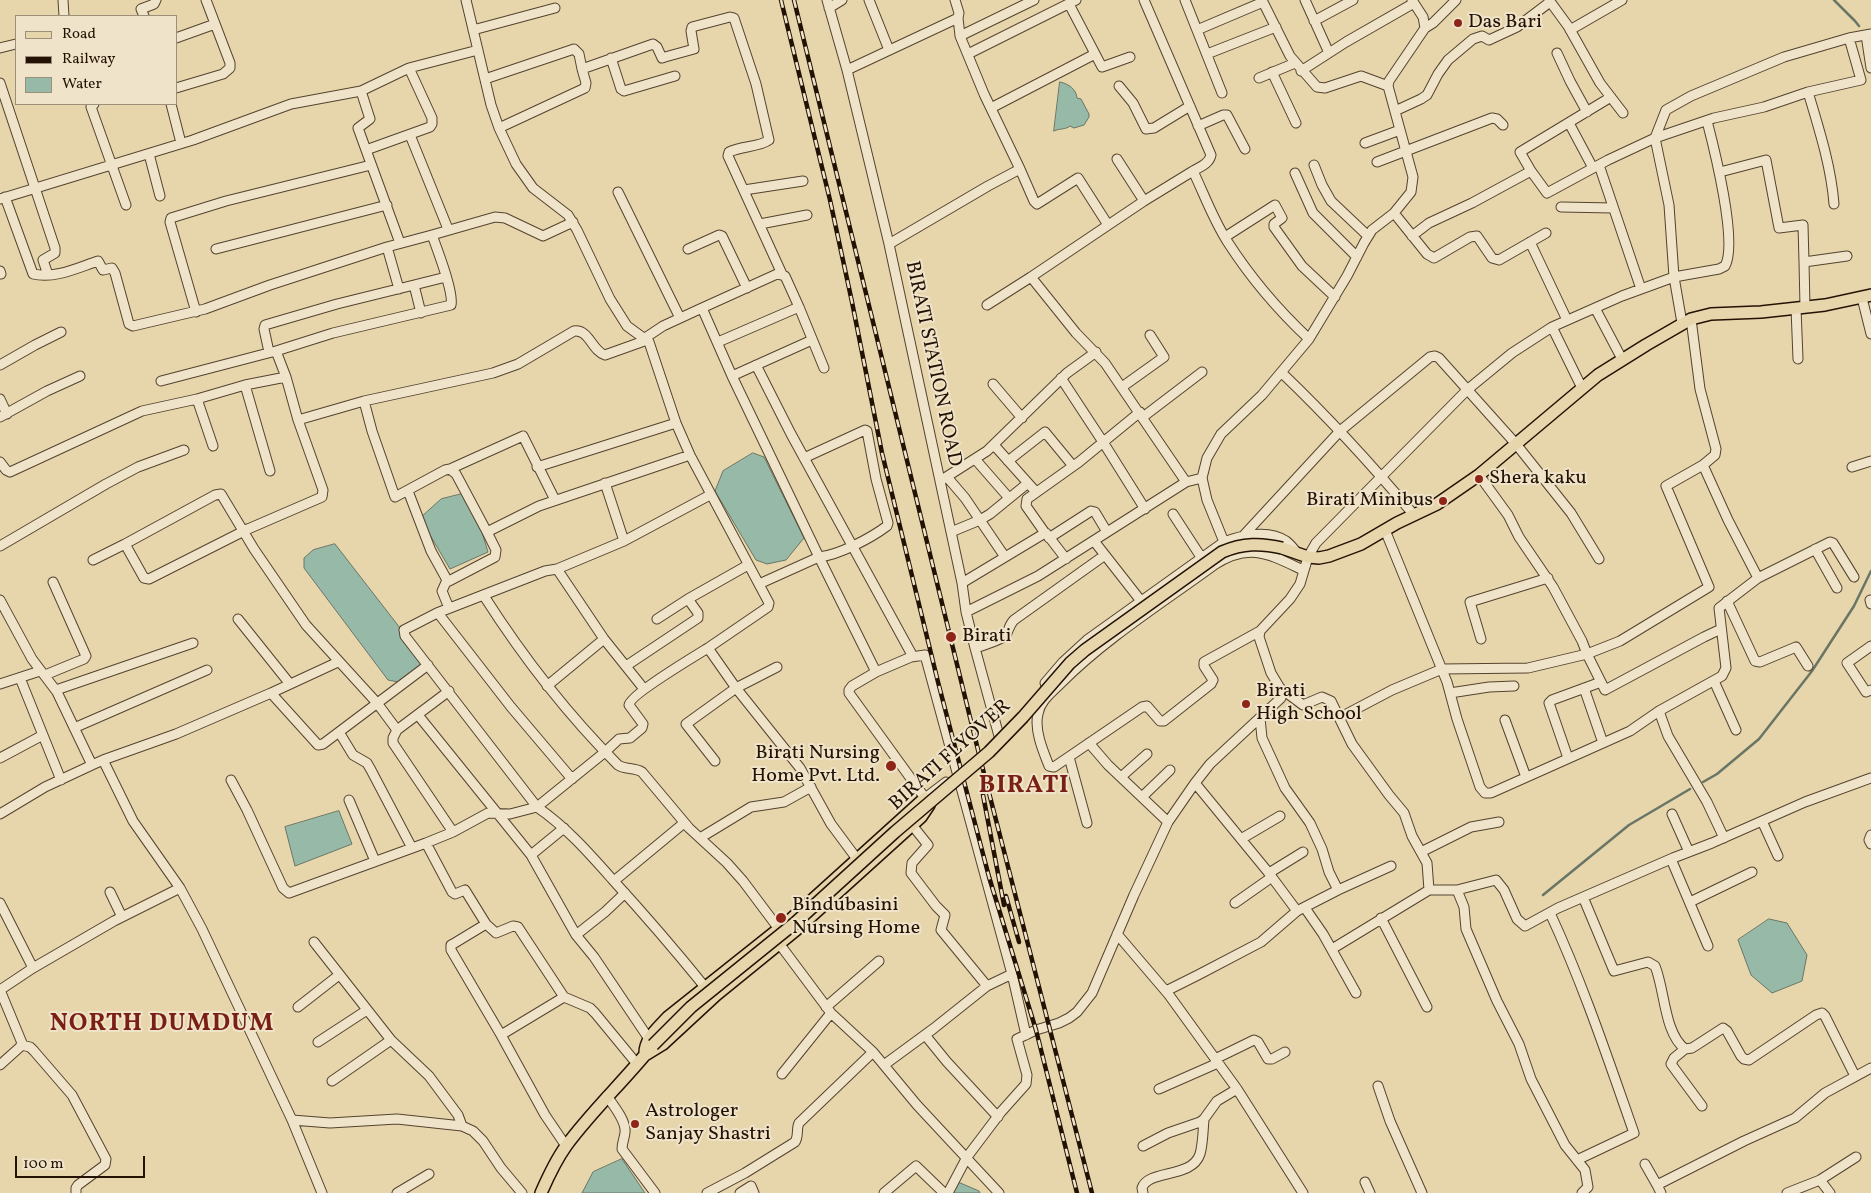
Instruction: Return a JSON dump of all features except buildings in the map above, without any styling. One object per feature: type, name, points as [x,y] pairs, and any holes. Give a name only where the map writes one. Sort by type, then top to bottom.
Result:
[{"type":"main road","points":[[1302,555],[1329,556],[1361,544],[1450,496],[1480,475],[1566,404],[1582,388],[1622,360],[1687,321],[1711,314],[1801,308],[1867,296]]},
{"type":"main road","name":"BIRATI FLYOVER","points":[[641,1060],[651,1042],[795,923],[894,832],[989,752],[1070,663],[1085,650],[1222,552],[1240,546],[1256,544],[1282,548],[1302,555]]},
{"type":"main road","points":[[540,1193],[566,1146],[607,1096],[641,1060],[663,1044],[716,995],[777,936],[857,859],[925,798],[929,805],[916,821],[777,936],[705,987],[668,1017],[651,1042]]},
{"type":"street","points":[[64,0],[64,15]]},
{"type":"street","points":[[144,15],[141,8],[154,4],[156,0]]},
{"type":"street","points":[[178,87],[223,74],[230,68],[230,63],[206,0]]},
{"type":"street","points":[[231,780],[283,888],[287,892],[426,843],[453,832],[483,815],[492,812],[510,814],[537,807],[619,739],[630,738],[643,726],[628,704],[644,689],[768,607],[759,584],[690,455],[676,423],[646,339],[627,326],[614,306],[568,215],[528,182],[516,164],[499,128],[491,104],[466,0]]},
{"type":"street","points":[[828,4],[842,0]]},
{"type":"street","points":[[869,0],[889,50]]},
{"type":"street","points":[[955,0],[959,13],[960,36],[1034,201],[1037,204],[1078,178],[1108,225]]},
{"type":"street","points":[[960,36],[1034,0]]},
{"type":"street","points":[[988,305],[1210,159],[1211,155],[1144,0]]},
{"type":"street","points":[[1185,0],[1222,93]]},
{"type":"street","points":[[1306,0],[1329,53]]},
{"type":"street","points":[[1314,20],[1353,0]]},
{"type":"street","points":[[1224,542],[1207,500],[1202,478],[1206,458],[1221,434],[1252,406],[1282,373],[1309,338],[1335,297],[1372,230],[1394,213],[1410,192],[1413,177],[1388,86],[1389,81],[1425,28],[1433,23],[1456,0]]},
{"type":"street","points":[[1570,30],[1622,0]]},
{"type":"street","points":[[1197,30],[1263,1],[1295,63],[1317,87],[1325,88],[1361,76],[1388,86]]},
{"type":"street","points":[[1395,111],[1428,95],[1443,66],[1473,38],[1482,36],[1489,40],[1508,32],[1549,1],[1570,30],[1592,69],[1623,114]]},
{"type":"street","points":[[968,54],[1073,2],[1103,68],[1130,57]]},
{"type":"street","points":[[1302,70],[1413,2],[1423,17],[1425,28]]},
{"type":"street","name":"BIRATI STATION ROAD","points":[[828,4],[847,70],[889,244],[943,479],[966,612],[999,736]]},
{"type":"street","points":[[473,30],[555,8]]},
{"type":"street","points":[[582,69],[653,44],[657,46],[662,58],[692,50],[694,47],[692,27],[730,17],[734,18],[756,84],[769,140],[764,143],[739,147],[728,154],[782,274],[785,276],[799,307],[824,368]]},
{"type":"street","points":[[847,70],[958,18]]},
{"type":"street","points":[[178,37],[215,24]]},
{"type":"street","points":[[1207,54],[1276,27]]},
{"type":"street","points":[[1339,718],[1392,690],[1442,669],[1528,668],[1587,654],[1620,641],[1709,587],[1666,486],[1703,465],[1715,454],[1716,449],[1700,389],[1687,321],[1674,277],[1669,206],[1656,138],[1666,110],[1691,96],[1784,57],[1849,38],[1868,35],[1871,68]]},
{"type":"street","points":[[1610,97],[1520,152],[1547,194],[1596,167],[1656,138],[1707,120],[1764,107],[1808,92],[1861,80],[1849,38]]},
{"type":"street","points":[[0,48],[15,44]]},
{"type":"street","points":[[478,50],[410,68],[361,91],[291,104],[149,154],[2,198],[32,273],[48,276],[98,261],[102,270],[112,268],[116,273],[131,326],[196,312],[387,247],[495,217],[505,218],[543,236],[573,222]]},
{"type":"street","points":[[485,79],[574,50],[579,54],[586,83],[585,88],[499,128]]},
{"type":"street","points":[[1557,53],[1587,112]]},
{"type":"street","points":[[991,108],[1095,54]]},
{"type":"street","points":[[611,58],[621,88],[624,91],[675,76]]},
{"type":"street","points":[[1259,78],[1295,63]]},
{"type":"street","points":[[366,150],[430,127],[433,122],[410,68]]},
{"type":"street","points":[[1272,72],[1296,123]]},
{"type":"street","points":[[0,83],[55,248],[54,254],[43,260],[48,276]]},
{"type":"street","points":[[1119,86],[1133,103],[1146,129],[1154,128],[1190,106]]},
{"type":"street","points":[[361,91],[370,119],[358,128],[400,243]]},
{"type":"street","points":[[1808,92],[1824,146],[1834,204]]},
{"type":"street","points":[[93,105],[91,108],[126,205]]},
{"type":"street","points":[[171,105],[181,143]]},
{"type":"street","points":[[1198,126],[1227,115],[1245,149]]},
{"type":"street","points":[[1377,162],[1492,118],[1497,119],[1503,124]]},
{"type":"street","points":[[1302,555],[1466,390],[1512,353],[1552,327],[1640,289],[1674,277],[1719,269],[1725,266],[1729,257],[1726,215],[1720,172],[1707,120]]},
{"type":"street","points":[[1569,123],[1596,167],[1613,208],[1640,289]]},
{"type":"street","points":[[1365,143],[1400,130]]},
{"type":"street","points":[[410,135],[448,229]]},
{"type":"street","points":[[149,154],[160,196]]},
{"type":"street","points":[[1117,159],[1144,201]]},
{"type":"street","points":[[1720,172],[1766,160],[1779,228],[1803,225],[1804,262],[1798,359]]},
{"type":"street","points":[[196,312],[170,222],[171,218],[226,201],[371,165]]},
{"type":"street","points":[[1314,165],[1331,201],[1368,236]]},
{"type":"street","points":[[889,244],[1020,169]]},
{"type":"street","points":[[1193,171],[1225,237],[1250,275],[1282,314],[1309,338]]},
{"type":"street","points":[[1412,236],[1429,223],[1472,203],[1531,171]]},
{"type":"street","points":[[1294,173],[1313,213],[1357,257]]},
{"type":"street","points":[[744,190],[803,181]]},
{"type":"street","points":[[618,192],[680,318]]},
{"type":"street","points":[[216,249],[387,205]]},
{"type":"street","points":[[1225,237],[1275,205],[1282,218],[1274,224],[1274,227],[1302,266],[1335,297]]},
{"type":"street","points":[[1561,207],[1613,208]]},
{"type":"street","points":[[1394,213],[1427,254],[1434,258],[1473,236],[1480,238],[1490,255],[1496,260],[1500,260],[1546,233]]},
{"type":"street","points":[[760,224],[807,215]]},
{"type":"street","points":[[161,382],[273,352],[333,333],[451,305],[452,300],[446,277],[432,235]]},
{"type":"street","points":[[688,249],[719,235],[722,236],[747,288]]},
{"type":"street","points":[[1530,242],[1567,320]]},
{"type":"street","points":[[387,247],[400,289]]},
{"type":"street","points":[[1804,262],[1847,256]]},
{"type":"street","points":[[298,420],[364,401],[493,372],[518,364],[579,330],[584,333],[597,351],[605,355],[646,339],[663,326],[777,274],[782,274]]},
{"type":"street","points":[[124,544],[144,578],[147,579],[240,533],[242,530],[323,495],[286,377],[273,352],[264,327],[268,323],[336,304],[446,277]]},
{"type":"street","points":[[1031,277],[1076,333],[1096,352],[1141,414],[1186,482]]},
{"type":"street","points":[[414,285],[420,313]]},
{"type":"street","points":[[1867,296],[1871,334]]},
{"type":"street","points":[[718,342],[799,307]]},
{"type":"street","points":[[702,308],[732,376],[876,672]]},
{"type":"street","points":[[1595,308],[1622,360]]},
{"type":"street","points":[[1552,327],[1582,388]]},
{"type":"street","points":[[0,365],[61,332]]},
{"type":"street","points":[[1122,387],[1164,356],[1150,335]]},
{"type":"street","points":[[732,376],[812,340]]},
{"type":"street","points":[[1005,557],[965,498],[943,479],[994,445],[1070,369],[1096,352]]},
{"type":"street","points":[[1244,536],[1340,431],[1430,357],[1435,356],[1439,358],[1516,444],[1571,513],[1600,559]]},
{"type":"street","points":[[756,365],[804,458],[911,653],[910,656]]},
{"type":"street","points":[[1066,558],[1025,503],[1027,499],[1141,414],[1202,372]]},
{"type":"street","points":[[1282,373],[1382,476],[1414,515]]},
{"type":"street","points":[[0,399],[3,416],[47,391],[80,376]]},
{"type":"street","points":[[0,462],[10,472],[142,411],[197,399],[244,385],[286,377]]},
{"type":"street","points":[[1061,378],[1104,442],[1144,509]]},
{"type":"street","points":[[993,384],[1022,418]]},
{"type":"street","points":[[244,385],[270,471]]},
{"type":"street","points":[[197,399],[213,446]]},
{"type":"street","points":[[364,401],[372,432],[394,496],[397,497],[445,470],[523,436],[555,500]]},
{"type":"street","points":[[537,467],[676,423]]},
{"type":"street","points":[[759,584],[819,557],[831,555],[853,546],[886,528],[888,525],[876,479],[869,433],[865,430],[804,458]]},
{"type":"street","points":[[1008,461],[1045,432],[1073,466]]},
{"type":"street","points":[[994,445],[1036,492]]},
{"type":"street","points":[[0,546],[138,467],[184,450]]},
{"type":"street","points":[[487,532],[539,506],[690,455]]},
{"type":"street","points":[[975,459],[1009,498]]},
{"type":"street","points":[[1852,467],[1871,461]]},
{"type":"street","points":[[1703,465],[1728,520],[1758,578]]},
{"type":"street","points":[[447,580],[452,580],[495,557],[497,554],[456,474],[450,469]]},
{"type":"street","points":[[1480,475],[1508,514],[1519,537],[1548,578],[1582,641],[1605,690],[1696,641],[1721,630]]},
{"type":"street","points":[[966,612],[1038,576],[1186,482],[1202,478]]},
{"type":"street","points":[[951,532],[980,520],[999,508],[1028,482]]},
{"type":"street","points":[[605,483],[624,541]]},
{"type":"street","points":[[408,491],[431,552],[447,580]]},
{"type":"street","points":[[93,560],[218,494],[224,498],[242,530],[306,625],[377,703],[397,730]]},
{"type":"street","points":[[705,987],[614,881],[564,828],[537,807],[405,636],[404,630],[449,608],[545,571],[557,569],[624,541],[710,495]]},
{"type":"street","points":[[962,583],[1005,557],[1091,511],[1095,512],[1107,532]]},
{"type":"street","points":[[1174,514],[1201,557]]},
{"type":"street","points":[[1385,530],[1442,669],[1482,792],[1491,793],[1630,732],[1659,711],[1722,676],[1726,668],[1719,608],[1758,578],[1832,542],[1854,577]]},
{"type":"street","points":[[1026,1036],[1012,974],[957,772],[925,655],[910,656],[876,672],[852,686],[849,690],[849,693],[925,798],[957,772],[999,736],[1073,652],[1224,542],[1244,536],[1262,535],[1276,537],[1286,541],[1302,555],[1303,570],[1300,584],[1290,599],[1260,631],[1204,662],[1204,666],[1213,680],[1212,684],[1164,721],[1160,722],[1148,707],[1144,706],[1052,768],[1049,766],[1038,729],[1038,712],[1048,695],[1098,648],[1214,565],[1232,555],[1247,552],[1269,554],[1303,570]]},
{"type":"street","points":[[1094,540],[1141,601]]},
{"type":"street","points":[[1815,550],[1838,588]]},
{"type":"street","points":[[975,648],[1003,638],[1007,633],[1009,624],[1105,555]]},
{"type":"street","points":[[657,619],[748,565]]},
{"type":"street","points":[[557,569],[604,639],[644,689]]},
{"type":"street","points":[[1481,639],[1470,602],[1548,578]]},
{"type":"street","points":[[447,580],[442,591],[449,608]]},
{"type":"street","points":[[0,684],[42,673],[84,659],[86,656],[53,582]]},
{"type":"street","points":[[484,596],[565,709],[620,766],[638,769],[642,772],[684,823],[727,863],[743,881],[777,936],[829,1010],[873,1052],[917,1105],[999,1193]]},
{"type":"street","points":[[626,666],[698,618],[698,613],[688,599]]},
{"type":"street","points":[[0,600],[42,673],[56,690],[92,764]]},
{"type":"street","points":[[1727,601],[1755,661],[1760,662],[1796,647],[1808,666]]},
{"type":"street","points":[[438,613],[511,707],[572,779]]},
{"type":"street","points":[[238,619],[290,684]]},
{"type":"street","points":[[1260,631],[1260,637],[1271,673],[1280,688],[1303,705],[1322,697],[1331,701],[1352,744],[1404,813],[1412,836],[1427,863],[1429,890]]},
{"type":"street","points":[[547,686],[604,639]]},
{"type":"street","points":[[56,690],[193,643]]},
{"type":"street","points":[[1871,646],[1847,663],[1866,692],[1871,690]]},
{"type":"street","points":[[708,648],[736,688],[790,754],[842,840],[857,859]]},
{"type":"street","points":[[0,814],[92,764],[176,734],[338,662]]},
{"type":"street","points":[[271,693],[318,745],[323,744],[428,665]]},
{"type":"street","points":[[715,761],[686,724],[736,688],[777,667]]},
{"type":"street","points":[[74,728],[207,670]]},
{"type":"street","points":[[20,678],[61,780]]},
{"type":"street","points":[[1714,681],[1736,730]]},
{"type":"street","points":[[1568,758],[1549,703],[1552,700],[1601,682]]},
{"type":"street","points":[[1450,693],[1488,687],[1514,686]]},
{"type":"street","points":[[948,1193],[967,1157],[1026,1084],[1028,1074],[1017,1039],[1068,1018],[1085,1004],[1092,993],[1168,822],[1194,783],[1210,764],[1281,698],[1280,688]]},
{"type":"street","points":[[1584,688],[1603,743]]},
{"type":"street","points":[[449,691],[397,730],[393,743],[453,832]]},
{"type":"street","points":[[1659,711],[1668,736],[1706,802],[1724,838]]},
{"type":"street","points":[[418,715],[531,855],[576,935],[594,957],[651,1042]]},
{"type":"street","points":[[1260,718],[1262,738],[1285,788],[1310,823],[1338,890]]},
{"type":"street","points":[[1505,720],[1526,777]]},
{"type":"street","points":[[339,732],[353,755],[367,763],[412,848]]},
{"type":"street","points":[[0,758],[43,735]]},
{"type":"street","points":[[1089,743],[1168,822]]},
{"type":"street","points":[[1121,777],[1147,754]]},
{"type":"street","points":[[1069,757],[1087,822]]},
{"type":"street","points":[[103,760],[133,822],[180,888],[202,930],[292,1120],[322,1193]]},
{"type":"street","points":[[1142,797],[1170,770]]},
{"type":"street","points":[[1332,949],[1429,890],[1457,890],[1496,880],[1504,890],[1517,919],[1525,926],[1550,912],[1671,859],[1805,802],[1871,778]]},
{"type":"street","points":[[1194,783],[1270,875],[1323,934],[1356,993]]},
{"type":"street","points":[[700,838],[751,807],[784,802],[811,787]]},
{"type":"street","points":[[349,800],[375,861]]},
{"type":"street","points":[[1672,814],[1689,852]]},
{"type":"street","points":[[1242,839],[1280,816]]},
{"type":"street","points":[[916,821],[928,845],[912,863],[910,873],[945,915],[940,927],[941,930],[987,986]]},
{"type":"street","points":[[1762,821],[1778,856]]},
{"type":"street","points":[[1420,852],[1471,827],[1499,822]]},
{"type":"street","points":[[614,881],[684,823]]},
{"type":"street","points":[[531,855],[564,828]]},
{"type":"street","points":[[1871,835],[1869,840],[1871,844]]},
{"type":"street","points":[[426,843],[452,892],[455,894],[465,890],[486,924],[496,933],[513,926],[518,927],[564,997],[590,1008],[641,1060]]},
{"type":"street","points":[[1235,903],[1303,852]]},
{"type":"street","points":[[1671,859],[1708,946]]},
{"type":"street","points":[[1166,991],[1261,942],[1301,909],[1391,866]]},
{"type":"street","points":[[1690,902],[1752,872]]},
{"type":"street","points":[[0,1066],[21,1045],[21,1039],[0,990],[33,968],[122,917],[180,888]]},
{"type":"street","points":[[1457,890],[1464,907],[1466,929],[1497,1002],[1519,1044],[1531,1079],[1565,1145],[1584,1170],[1588,1188],[1582,1193]]},
{"type":"street","points":[[110,892],[122,917]]},
{"type":"street","points":[[576,935],[625,893]]},
{"type":"street","points":[[1583,897],[1614,971],[1648,962],[1655,966],[1672,1029],[1679,1043],[1685,1049]]},
{"type":"street","points":[[0,903],[33,968]]},
{"type":"street","points":[[1550,912],[1593,1019],[1634,1133],[1577,1160]]},
{"type":"street","points":[[1382,918],[1427,1007]]},
{"type":"street","points":[[486,924],[450,947],[502,1035],[545,1115],[566,1146]]},
{"type":"street","points":[[1117,934],[1166,991],[1217,1061],[1303,1193]]},
{"type":"street","points":[[314,942],[391,1040],[429,1076],[458,1115],[462,1126]]},
{"type":"street","points":[[782,1074],[829,1010],[879,961]]},
{"type":"street","points":[[298,1007],[339,974]]},
{"type":"street","points":[[884,1065],[987,986],[1012,974]]},
{"type":"street","points":[[502,1035],[564,997]]},
{"type":"street","points":[[318,1042],[367,1010]]},
{"type":"street","points":[[1702,1106],[1671,1064],[1674,1058],[1685,1049],[1692,1048],[1723,1028],[1727,1031],[1744,1059],[1748,1060],[1816,1015],[1822,1013],[1854,1076]]},
{"type":"street","points":[[925,1035],[946,1062],[998,1117]]},
{"type":"street","points":[[332,1080],[391,1040]]},
{"type":"street","points":[[1159,1089],[1217,1061],[1254,1040],[1258,1042],[1266,1058],[1269,1060],[1285,1052]]},
{"type":"street","points":[[21,1045],[30,1047],[72,1095],[106,1159],[105,1165],[78,1185],[76,1193]]},
{"type":"street","points":[[707,1193],[745,1173],[795,1142],[799,1123],[873,1052]]},
{"type":"street","points":[[1646,1164],[1659,1189],[1744,1141],[1795,1118],[1825,1093],[1871,1068]]},
{"type":"street","points":[[1378,1086],[1390,1121],[1422,1193]]},
{"type":"street","points":[[1144,1193],[1142,1188],[1147,1181],[1189,1168],[1196,1162],[1200,1154],[1204,1119],[1217,1101],[1237,1089]]},
{"type":"street","points":[[607,1096],[626,1131],[622,1141],[622,1149],[655,1193]]},
{"type":"street","points":[[292,1120],[330,1123],[397,1119],[462,1126],[473,1131],[483,1141],[522,1193]]},
{"type":"street","points":[[1143,1146],[1168,1133],[1204,1119]]},
{"type":"street","points":[[1787,1193],[1820,1180],[1856,1158]]},
{"type":"street","points":[[884,1193],[916,1166],[944,1193]]},
{"type":"street","points":[[740,1193],[752,1190],[745,1173]]},
{"type":"street","points":[[397,1193],[429,1174]]},
{"type":"street","points":[[1820,1180],[1830,1193]]},
{"type":"street","points":[[1365,1182],[1370,1193]]},
{"type":"water","points":[[1060,82],[1074,90],[1077,98],[1081,99],[1089,117],[1084,125],[1074,128],[1070,126],[1054,131]]},
{"type":"water","points":[[753,453],[764,457],[804,538],[786,560],[767,564],[756,560],[715,491],[723,471]]},
{"type":"water","points":[[466,493],[473,503],[488,552],[450,569],[420,518],[441,499]]},
{"type":"water","points":[[335,544],[424,659],[418,668],[398,682],[388,680],[304,568],[304,558],[313,550]]},
{"type":"water","points":[[339,811],[352,844],[295,866],[285,827]]},
{"type":"water","points":[[1769,919],[1787,923],[1807,955],[1802,981],[1772,993],[1751,975],[1738,940]]},
{"type":"water","points":[[622,1159],[645,1193],[582,1193],[593,1172]]},
{"type":"water","points":[[958,1182],[979,1191],[980,1193],[953,1193]]},
{"type":"waterway","points":[[1834,0],[1859,26]]},
{"type":"waterway","points":[[1703,782],[1717,774],[1759,739],[1812,671],[1854,606],[1871,571]]},
{"type":"waterway","points":[[1543,895],[1629,825],[1690,789]]},
{"type":"railway","points":[[781,0],[830,200],[882,453],[938,682],[989,877],[1036,1030],[1077,1193]]},
{"type":"railway","points":[[794,0],[979,754],[1092,1193]]},
{"type":"railway","points":[[983,795],[1004,905]]},
{"type":"railway","points":[[1006,896],[1019,942]]},
{"type":"place","name":"Das Bari","points":[[1458,23]]},
{"type":"place","name":"Shera kaku","points":[[1479,479]]},
{"type":"place","name":"Birati Minibus","points":[[1443,501]]},
{"type":"place","name":"Birati","points":[[951,637]]},
{"type":"place","name":"Birati High School","points":[[1246,704]]},
{"type":"place","name":"Birati Nursing Home Pvt. Ltd.","points":[[891,766]]},
{"type":"place","name":"Bindubasini Nursing Home","points":[[781,918]]},
{"type":"place","name":"Astrologer Sanjay Shastri","points":[[635,1124]]},
{"type":"district","name":"BIRATI","points":[[1024,787]]},
{"type":"district","name":"NORTH DUMDUM","points":[[162,1025]]}]
